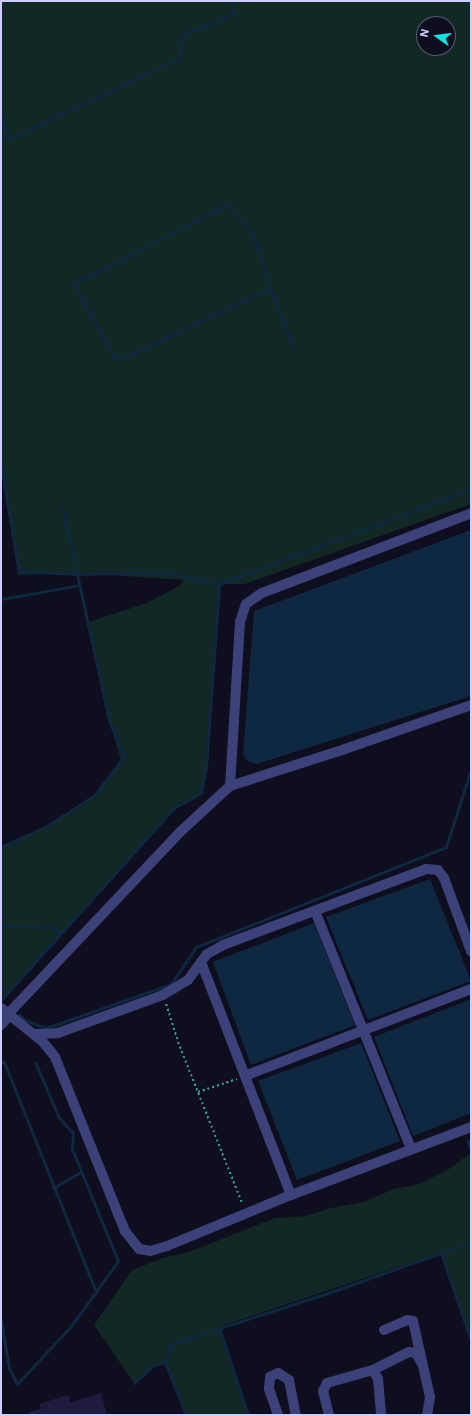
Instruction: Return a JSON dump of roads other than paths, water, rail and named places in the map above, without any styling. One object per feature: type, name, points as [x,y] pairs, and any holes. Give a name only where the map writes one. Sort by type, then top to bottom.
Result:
[{"type":"street","points":[[230,786],[240,622],[246,604],[262,593],[471,513]]},
{"type":"street","points":[[1,1025],[6,1013],[179,833],[230,786],[471,705]]},
{"type":"street","points":[[34,1034],[58,1033],[163,995],[188,980],[207,954],[223,946],[432,868],[444,878],[471,951]]},
{"type":"street","points":[[315,911],[411,1149]]},
{"type":"street","points":[[201,962],[247,1075],[291,1194]]},
{"type":"street","points":[[247,1075],[471,989]]},
{"type":"street","points":[[6,1013],[34,1034],[55,1057],[65,1076],[125,1231],[135,1247],[150,1251],[291,1194],[471,1127]]},
{"type":"street","points":[[384,1330],[407,1320],[413,1321],[430,1397],[427,1415]]},
{"type":"street","points":[[329,1415],[323,1391],[327,1383],[373,1370],[409,1352],[416,1353],[422,1364]]},
{"type":"street","points":[[373,1370],[378,1379],[381,1415]]},
{"type":"street","points":[[278,1415],[269,1389],[270,1377],[278,1372],[289,1380],[296,1415]]},
{"type":"water","points":[[471,530],[471,696],[257,764],[247,761],[243,754],[254,611]]},
{"type":"water","points":[[430,879],[471,981],[368,1020],[326,917]]},
{"type":"water","points":[[314,923],[355,1025],[251,1065],[213,962]]},
{"type":"water","points":[[471,999],[471,1113],[413,1136],[374,1037]]},
{"type":"water","points":[[361,1043],[400,1141],[297,1180],[258,1081]]},
{"type":"waterway","points":[[1,114],[7,140],[179,58],[182,35],[234,13],[231,1]]},
{"type":"waterway","points":[[270,288],[117,361],[73,284],[227,205],[253,234],[270,288],[292,345]]},
{"type":"waterway","points":[[1,465],[19,571],[77,574],[164,572],[219,584],[471,489]]},
{"type":"waterway","points":[[1,847],[47,826],[95,795],[124,756],[109,720],[62,506]]},
{"type":"waterway","points":[[1,1000],[175,807],[201,793],[206,767],[219,584]]},
{"type":"waterway","points":[[1,599],[80,585]]},
{"type":"waterway","points":[[19,1015],[25,1020],[46,1028],[171,984],[196,947],[446,847],[471,769]]},
{"type":"waterway","points":[[1,926],[52,927],[61,933]]},
{"type":"waterway","points":[[1,1062],[4,1062],[96,1292]]},
{"type":"waterway","points":[[1,1321],[9,1368],[17,1384],[71,1326],[118,1261],[72,1149],[73,1133],[59,1118],[36,1064]]},
{"type":"waterway","points":[[468,1141],[471,1151]]},
{"type":"waterway","points":[[53,1188],[81,1172]]},
{"type":"waterway","points":[[186,1415],[165,1362],[171,1344],[334,1291],[471,1242]]},
{"type":"waterway","points":[[441,1253],[471,1340]]},
{"type":"waterway","points":[[219,1327],[248,1415]]},
{"type":"waterway","points":[[134,1383],[154,1365],[165,1362]]}]
